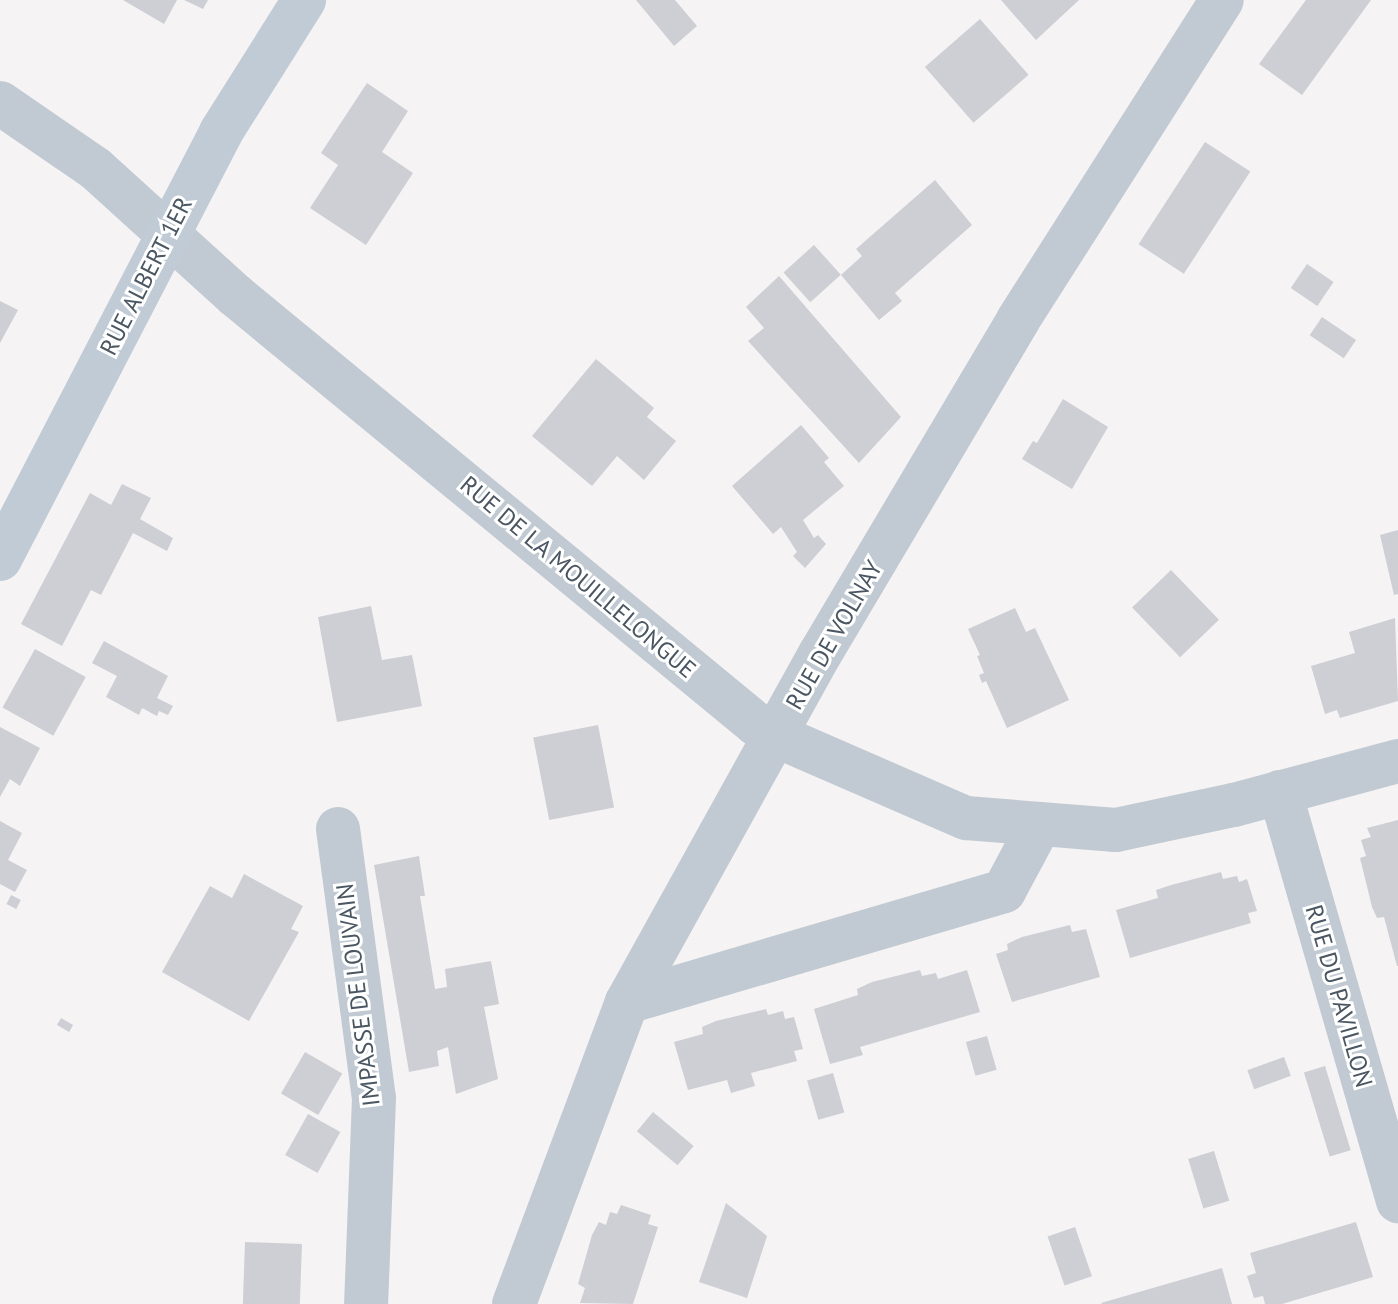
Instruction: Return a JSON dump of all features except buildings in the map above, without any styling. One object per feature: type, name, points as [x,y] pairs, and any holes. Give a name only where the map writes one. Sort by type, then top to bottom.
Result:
[{"type":"main road","name":"RUE ALBERT 1ER","points":[[0,559],[221,132],[304,0]]},
{"type":"street","name":"RUE DE VOLNAY","points":[[514,1304],[627,1002],[820,654],[1018,320],[1222,0]]},
{"type":"street","name":"RUE DE LA MOUILLELONGUE","points":[[0,103],[96,169],[235,295],[756,724],[777,736],[966,818],[1116,830],[1398,761]]},
{"type":"street","name":"RUE DU PAVILLON","points":[[1280,792],[1398,1201]]},
{"type":"street","points":[[627,1002],[1004,891],[1040,824]]},
{"type":"street","name":"IMPASSE DE LOUVAIN","points":[[338,829],[374,1098],[366,1304]]}]
